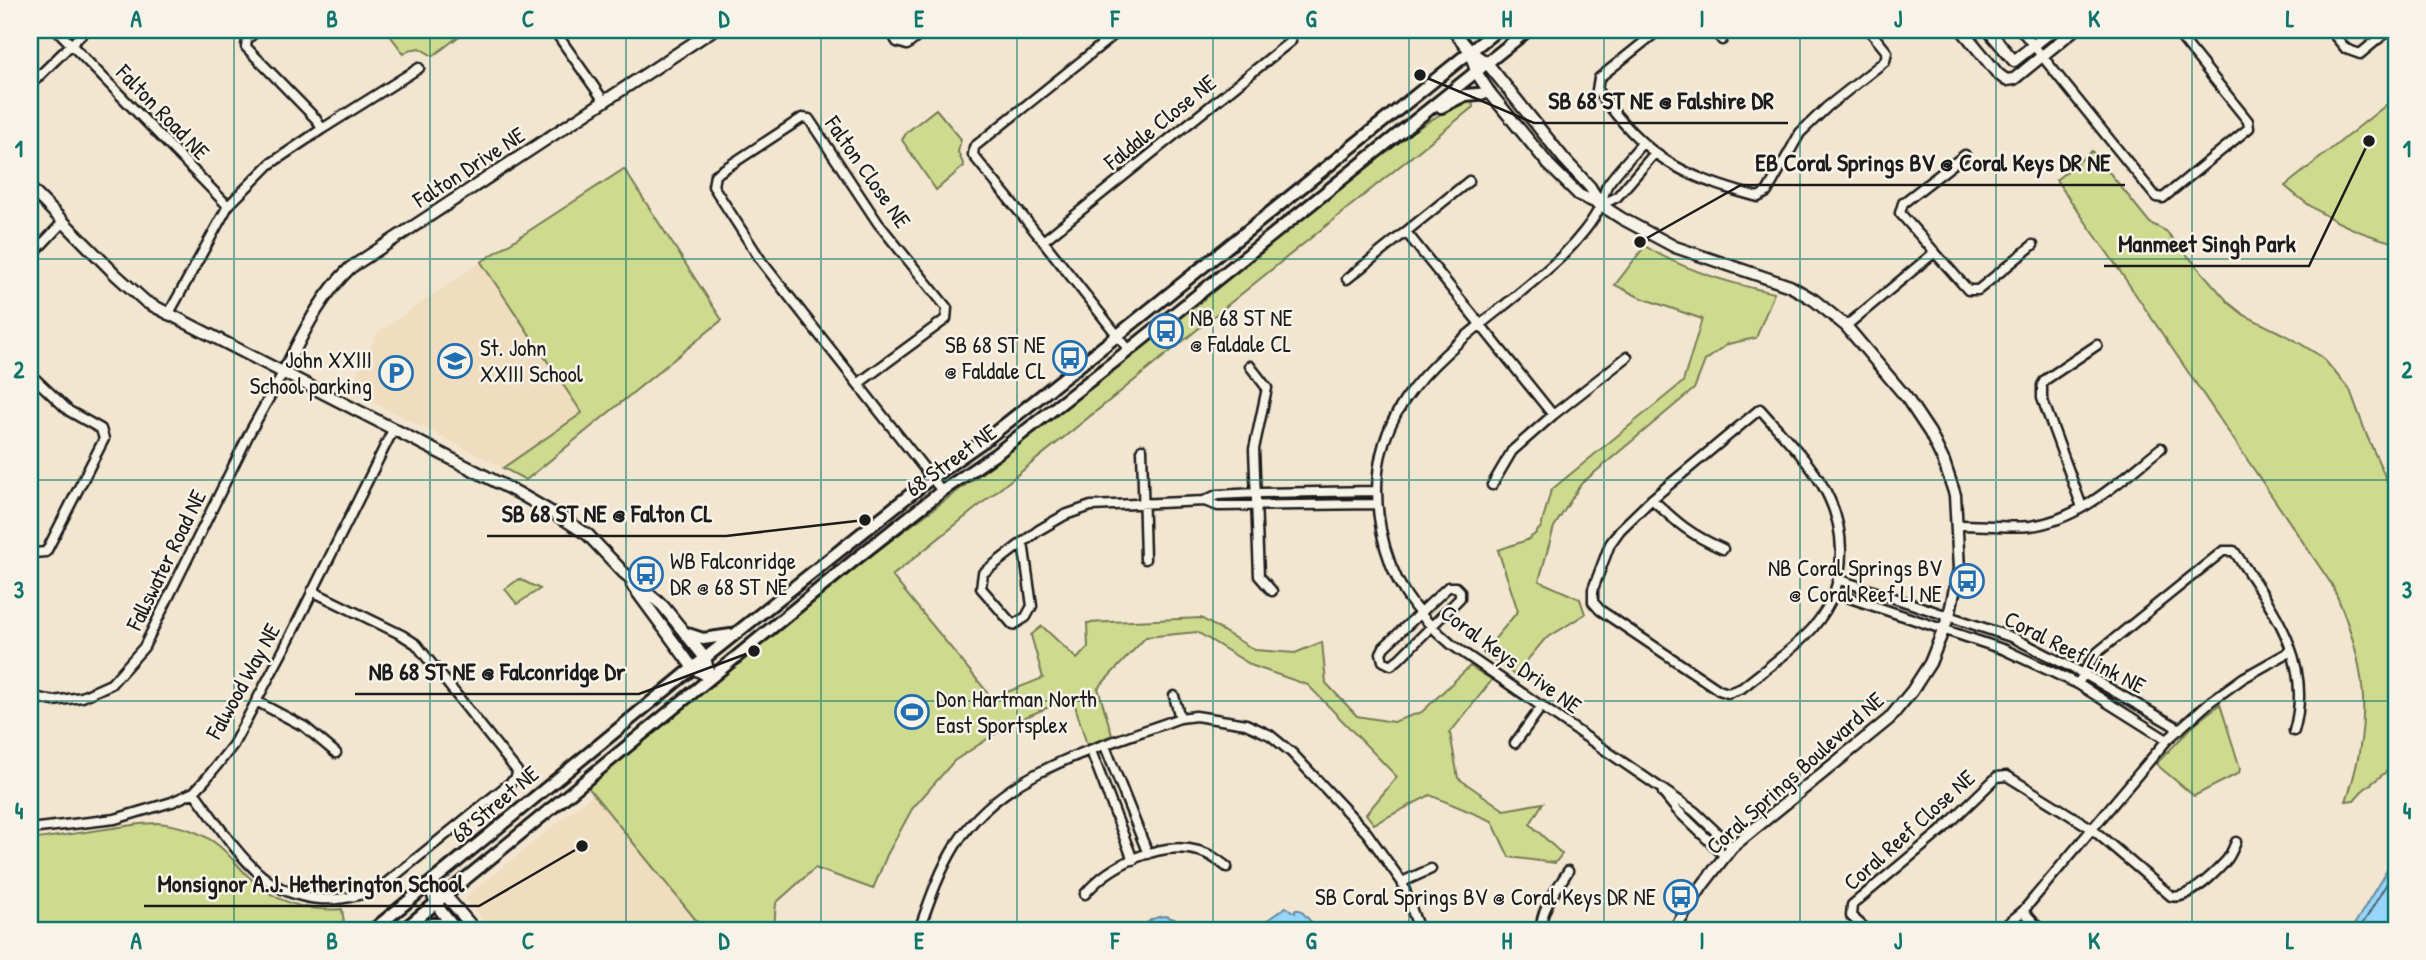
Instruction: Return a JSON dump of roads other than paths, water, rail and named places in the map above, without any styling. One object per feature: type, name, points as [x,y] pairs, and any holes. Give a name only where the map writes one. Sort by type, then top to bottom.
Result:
[{"type":"main road","name":"68 Street NE","points":[[373,930],[705,658],[931,478],[984,441],[1118,335],[1497,30]]},
{"type":"main road","name":"68 Street NE","points":[[403,930],[710,677],[942,491],[996,454],[1129,350],[1528,30]]},
{"type":"main road","points":[[1423,116],[1465,95],[1490,93]]},
{"type":"main road","points":[[685,633],[703,639],[734,635]]},
{"type":"main road","points":[[409,930],[431,923],[454,927]]},
{"type":"street","name":"Falton Road NE","points":[[57,30],[228,206]]},
{"type":"street","points":[[30,85],[86,30]]},
{"type":"street","points":[[258,30],[247,39],[246,47],[316,119],[322,129]]},
{"type":"street","points":[[554,30],[604,101]]},
{"type":"street","name":"Falton Drive NE","points":[[284,371],[314,312],[331,286],[349,268],[604,101],[697,34],[713,30]]},
{"type":"street","points":[[890,30],[897,42],[907,45],[926,30]]},
{"type":"street","points":[[1121,30],[974,147],[973,155],[1129,350]]},
{"type":"street","name":"Faldale Close NE","points":[[1042,241],[1291,41],[1287,30]]},
{"type":"street","points":[[1453,30],[1470,51]]},
{"type":"street","points":[[1659,30],[1599,78],[1597,89],[1613,111],[1654,154],[1696,178],[1758,197],[1768,192],[1800,133],[1827,107],[1885,61],[1887,52],[1869,30]]},
{"type":"street","points":[[1714,30],[1722,40]]},
{"type":"street","points":[[1962,30],[2006,80],[2014,79],[2074,30]]},
{"type":"street","points":[[1988,30],[2014,61],[2053,30]]},
{"type":"street","points":[[2021,30],[2156,197],[2163,198],[2249,128],[2248,121],[2175,30]]},
{"type":"street","points":[[2330,30],[2346,49],[2360,54],[2389,30]]},
{"type":"street","name":"Coral Springs Boulevard NE","points":[[1470,51],[1487,63],[1564,159],[1590,187],[1601,205]]},
{"type":"street","name":"Coral Springs Boulevard NE","points":[[1470,51],[1476,72],[1490,93],[1578,195],[1675,247],[1790,286],[1814,300],[1846,326],[1906,397],[1930,433],[1944,462],[1955,495],[1959,525],[1959,569],[1949,616],[1930,663],[1912,691],[1889,719],[1728,852],[1674,930]]},
{"type":"street","points":[[168,315],[228,206],[270,164],[419,68]]},
{"type":"street","name":"Falton Close NE","points":[[859,383],[946,319],[947,308],[878,223],[808,119],[802,118],[715,175],[713,186],[762,262],[942,491]]},
{"type":"street","points":[[1601,205],[1606,187],[1642,143]]},
{"type":"street","points":[[1601,205],[1617,197],[1654,154]]},
{"type":"street","points":[[1965,155],[1903,203],[1900,213],[1968,290],[1978,290],[2033,245]]},
{"type":"street","points":[[1347,279],[1469,181]]},
{"type":"street","points":[[30,188],[146,302],[520,494],[588,535],[624,573],[663,606],[705,658],[710,677]]},
{"type":"street","name":"Coral Keys Drive NE","points":[[1601,205],[1563,254],[1426,371],[1401,405],[1381,456],[1376,491],[1385,551],[1401,588],[1418,614],[1431,627],[1452,645],[1694,811],[1728,852]]},
{"type":"street","points":[[30,257],[63,222]]},
{"type":"street","points":[[1406,232],[1553,415]]},
{"type":"street","points":[[1846,326],[1935,252]]},
{"type":"street","points":[[2082,507],[2042,398],[2042,385],[2045,380],[2097,345]]},
{"type":"street","points":[[1492,485],[1512,451],[1627,357]]},
{"type":"street","points":[[1250,366],[1267,388],[1254,449],[1259,576],[1272,591]]},
{"type":"street","name":"Fallswater Road NE","points":[[30,696],[53,701],[82,698],[111,684],[144,647],[250,432],[284,371]]},
{"type":"street","points":[[30,374],[69,411],[101,429],[104,439],[47,552],[33,553],[30,550]]},
{"type":"street","points":[[1760,409],[1817,476],[1832,499],[1841,538],[1840,580],[1835,593],[1812,628],[1800,640],[1742,688],[1728,692],[1719,691],[1600,610],[1593,602],[1593,589],[1610,544],[1631,517],[1760,409]]},
{"type":"street","name":"Falwood Way NE","points":[[30,829],[115,819],[172,802],[194,792],[233,745],[393,430]]},
{"type":"street","points":[[1959,525],[2029,526],[2064,517],[2100,496],[2161,448]]},
{"type":"street","points":[[1142,449],[1145,559]]},
{"type":"street","points":[[1023,542],[1032,606],[1026,617],[1013,625],[981,588],[983,573],[1023,542],[1065,515],[1091,506],[1204,501],[1218,506],[1258,499],[1376,491]]},
{"type":"street","points":[[1204,501],[1217,495],[1376,504]]},
{"type":"street","points":[[1652,499],[1680,527],[1723,550]]},
{"type":"street","points":[[2078,684],[2098,652],[2224,551],[2234,551],[2283,628],[2291,651],[2300,681],[2300,709],[2294,731]]},
{"type":"street","points":[[624,573],[693,668],[710,677]]},
{"type":"street","name":"Coral Reef Link NE","points":[[1840,580],[2014,638],[2180,729]]},
{"type":"street","points":[[1448,587],[1456,587],[1460,591],[1460,598],[1391,665],[1383,661],[1381,653],[1384,647],[1418,614],[1448,587]]},
{"type":"street","points":[[194,792],[239,852],[262,876],[293,894],[331,901],[370,892],[386,883],[516,778],[517,771],[416,644],[312,591]]},
{"type":"street","name":"Coral Reef Link NE","points":[[1835,593],[2005,650],[2078,684],[2167,740]]},
{"type":"street","points":[[2000,930],[2023,911],[2167,740],[2211,701],[2243,678],[2291,651]]},
{"type":"street","points":[[1174,696],[1180,718]]},
{"type":"street","points":[[256,701],[305,727],[336,753]]},
{"type":"street","points":[[1515,743],[1542,706]]},
{"type":"street","points":[[919,930],[943,867],[955,845],[977,817],[1012,787],[1059,762],[1180,718],[1196,716],[1246,724],[1270,735],[1292,753],[1353,817],[1402,882],[1419,930]]},
{"type":"street","points":[[1105,746],[1148,854]]},
{"type":"street","points":[[1091,751],[1133,860]]},
{"type":"street","name":"Coral Reef Close NE","points":[[1867,930],[1850,916],[1852,905],[1941,831],[1997,777],[2007,776],[2091,828]]},
{"type":"street","points":[[2091,828],[2171,896],[2179,898],[2188,895],[2227,860],[2236,842]]},
{"type":"street","points":[[1085,894],[1101,876],[1148,854],[1172,849],[1198,850],[1227,867]]},
{"type":"street","points":[[1402,882],[1432,869]]},
{"type":"street","points":[[1541,930],[1546,907],[1568,871]]},
{"type":"street","points":[[429,886],[446,895],[475,930]]},
{"type":"street","points":[[429,886],[436,904],[454,927]]},
{"type":"street","points":[[2023,911],[2041,930]]},
{"type":"water","points":[[2396,855],[2396,930],[2351,930]]},
{"type":"water","points":[[1286,907],[1295,913],[1295,910],[1300,910],[1319,930],[1253,930]]},
{"type":"water","points":[[1166,916],[1203,930],[1141,930],[1152,920]]},
{"type":"place","name":"SB 68 ST NE @ Falshire DR","points":[[1420,75]]},
{"type":"place","name":"Manmeet Singh Park","points":[[2369,141]]},
{"type":"place","name":"EB Coral Springs BV @ Coral Keys DR NE","points":[[1640,242]]},
{"type":"place","name":"NB 68 ST NE @ Faldale CL","points":[[1166,331]]},
{"type":"place","name":"SB 68 ST NE @ Faldale CL","points":[[1070,358]]},
{"type":"place","name":"St. John XXIII School","points":[[455,361]]},
{"type":"place","name":"John XXIII School parking","points":[[396,373]]},
{"type":"place","name":"SB 68 ST NE @ Falton CL","points":[[865,520]]},
{"type":"place","name":"WB Falconridge DR @ 68 ST NE","points":[[646,574]]},
{"type":"place","name":"NB Coral Springs BV @ Coral Reef LI NE","points":[[1967,581]]},
{"type":"place","name":"NB 68 ST NE @ Falconridge Dr","points":[[754,651]]},
{"type":"place","name":"Don Hartman North East Sportsplex","points":[[912,712]]},
{"type":"place","name":"Monsignor A.J. Hetherington School","points":[[582,846]]},
{"type":"place","name":"SB Coral Springs BV @ Coral Keys DR NE","points":[[1681,897]]}]
